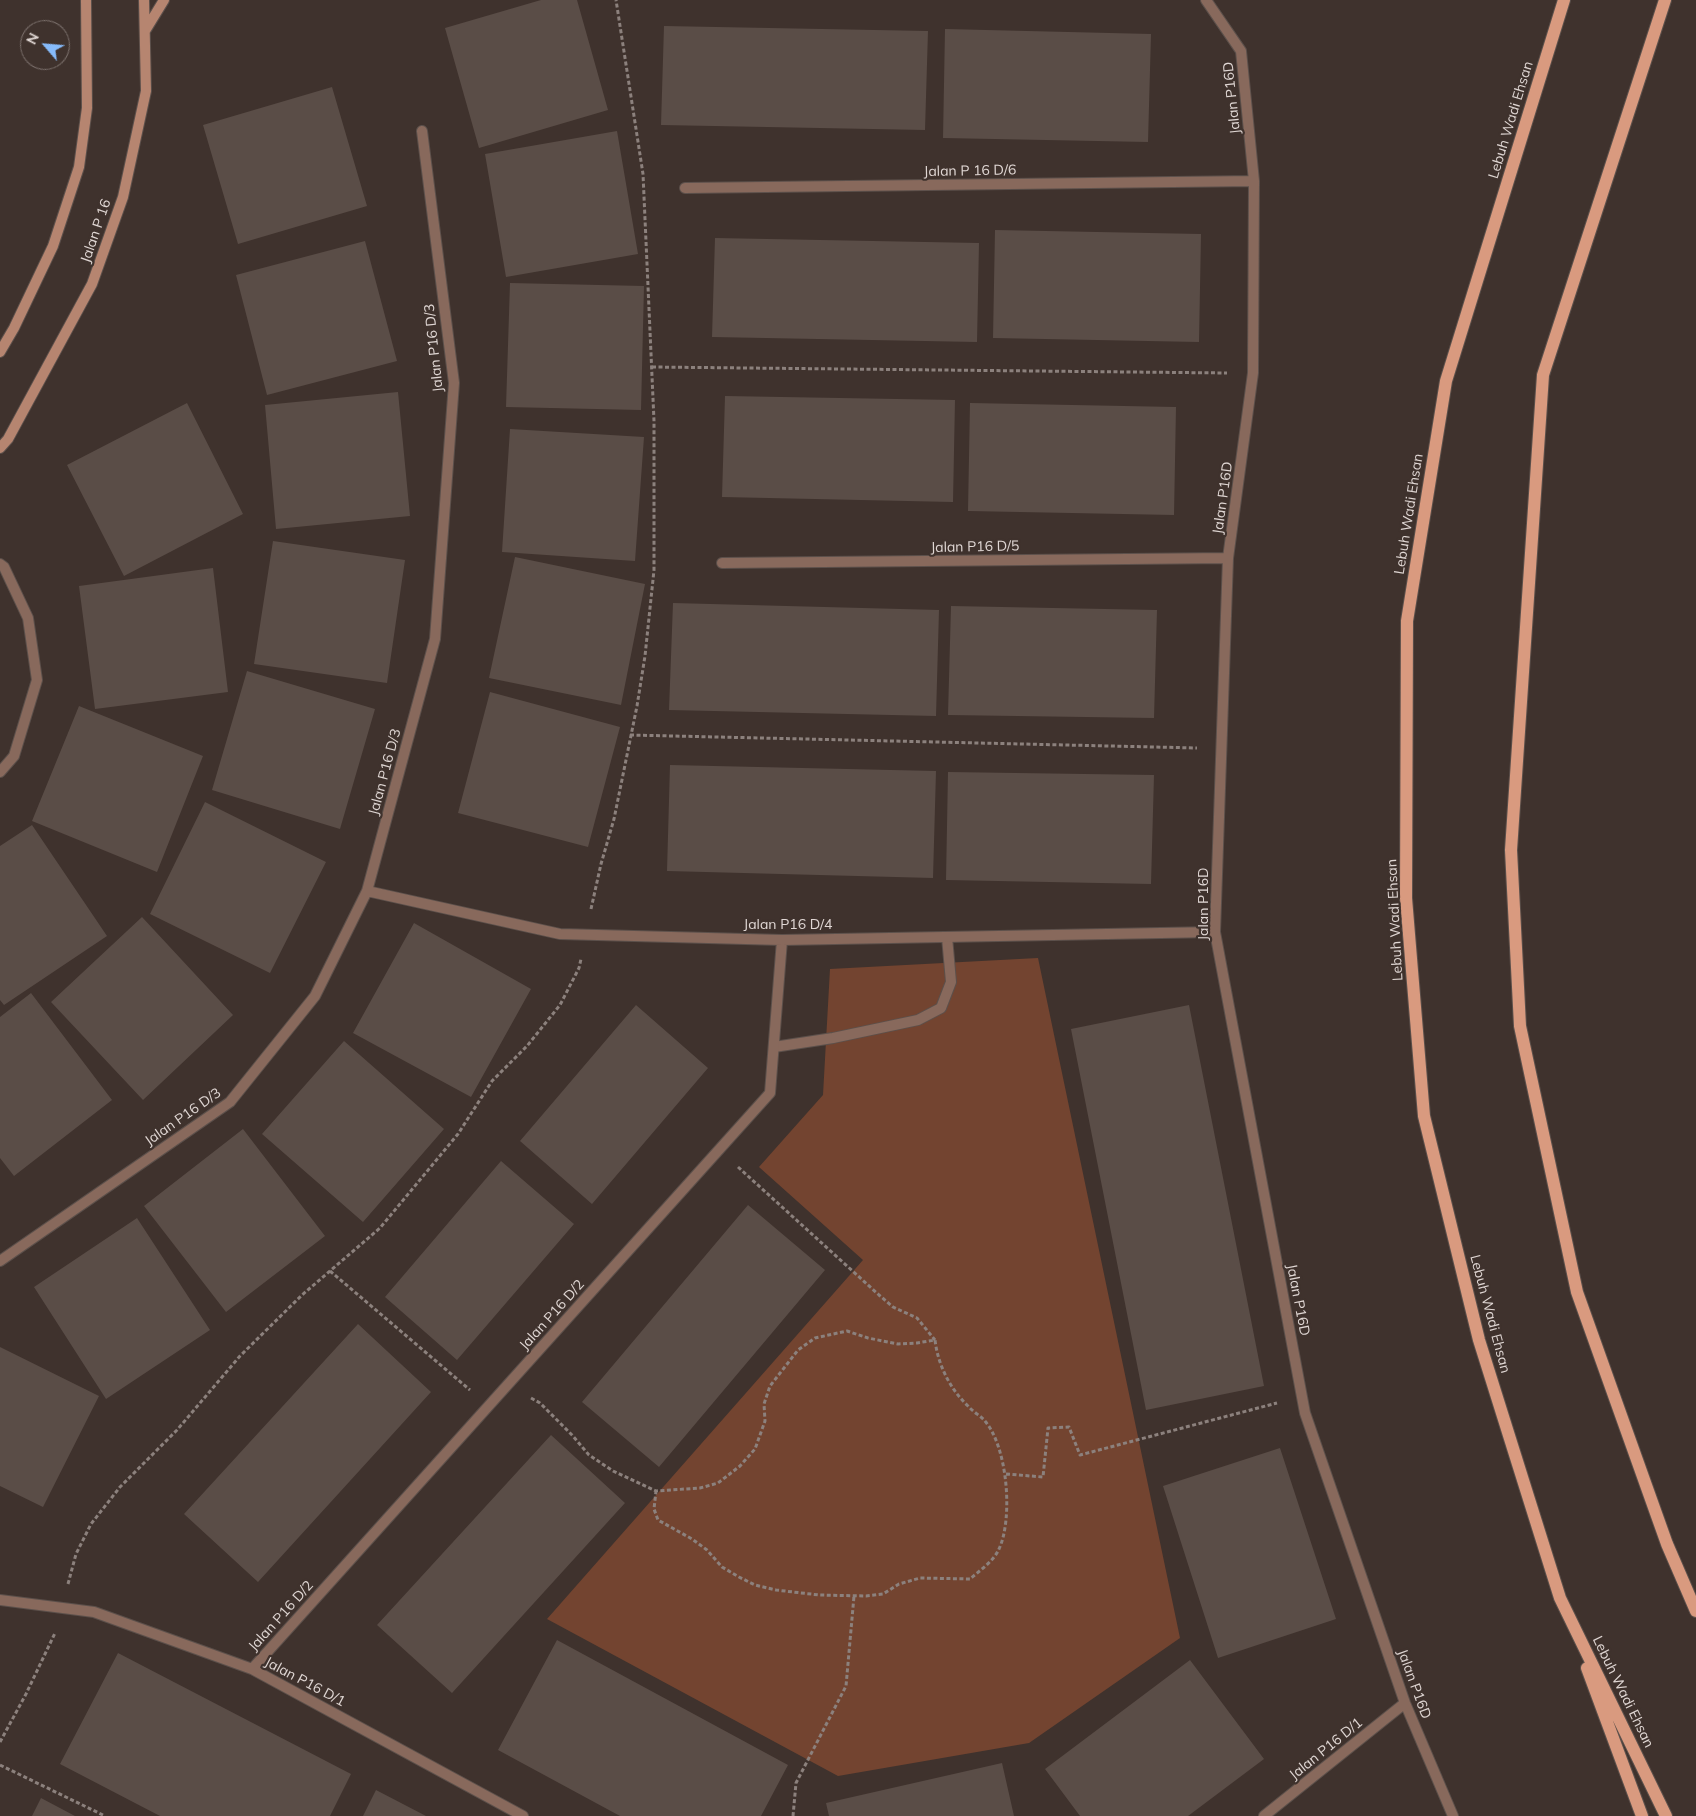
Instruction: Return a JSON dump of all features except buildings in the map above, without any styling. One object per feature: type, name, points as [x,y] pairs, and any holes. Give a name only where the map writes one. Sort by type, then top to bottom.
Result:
[{"type":"main road","name":"Lebuh Wadi Ehsan","points":[[1564,0],[1446,380],[1407,621],[1406,898],[1424,1116],[1479,1340],[1560,1598],[1666,1816]]},
{"type":"main road","points":[[1665,0],[1543,375],[1511,850],[1520,1026],[1577,1292],[1667,1544],[1696,1611]]},
{"type":"main road","points":[[1667,1544],[1696,1594]]},
{"type":"main road","points":[[1560,1598],[1642,1816]]},
{"type":"street","points":[[0,352],[14,328],[53,246],[79,167],[87,108],[86,0]]},
{"type":"street","name":"Jalan P 16","points":[[0,448],[8,439],[92,284],[123,197],[146,91],[144,0]]},
{"type":"street","points":[[145,31],[164,0]]},
{"type":"street","name":"Jalan P16D","points":[[1206,0],[1241,52],[1254,181],[1253,373],[1228,558],[1215,932],[1305,1414],[1405,1703],[1453,1816]]},
{"type":"street","name":"Jalan P16 D/3","points":[[0,1261],[230,1102],[315,996],[367,891],[435,639],[454,384],[422,131]]},
{"type":"street","name":"Jalan P 16 D/6","points":[[686,188],[1254,181]]},
{"type":"street","name":"Jalan P16 D/5","points":[[722,563],[1228,558]]},
{"type":"street","points":[[0,564],[4,568],[28,618],[37,680],[14,756],[0,772]]},
{"type":"street","name":"Jalan P16 D/4","points":[[367,891],[560,934],[782,940],[1215,932]]},
{"type":"street","points":[[774,1047],[833,1038],[918,1020],[941,1008],[951,982],[947,937]]},
{"type":"street","name":"Jalan P16 D/2","points":[[252,1669],[770,1093],[782,940]]},
{"type":"street","name":"Jalan P16 D/1","points":[[0,1600],[94,1612],[252,1669],[523,1816]]},
{"type":"street","name":"Jalan P16 D/1","points":[[1264,1816],[1405,1703]]},
{"type":"path","points":[[0,1742],[55,1633],[76,1554],[91,1524],[120,1487],[177,1430],[240,1356],[302,1295],[380,1228],[458,1134],[492,1081],[526,1046],[560,1006],[579,968],[601,864],[614,819],[645,656],[654,570],[652,367],[643,174],[616,0]]},
{"type":"path","points":[[652,367],[1253,373]]},
{"type":"path","points":[[630,735],[1221,748]]},
{"type":"path","points":[[656,1491],[654,1510],[658,1520],[708,1550],[722,1567],[755,1585],[800,1594],[854,1596],[883,1594],[899,1584],[920,1578],[970,1579],[998,1551],[1006,1529],[1006,1474],[996,1438],[985,1421],[957,1395],[936,1356],[935,1340],[917,1318],[893,1307],[879,1296],[719,1150]]},
{"type":"path","points":[[330,1271],[489,1406]]},
{"type":"path","points":[[508,1385],[540,1403],[589,1455],[613,1471],[656,1491],[700,1488],[718,1483],[740,1466],[755,1449],[765,1422],[764,1404],[770,1386],[798,1350],[815,1338],[847,1331],[868,1338],[898,1344],[917,1344],[935,1340]]},
{"type":"path","points":[[1006,1474],[1043,1477],[1048,1428],[1068,1426],[1080,1455],[1302,1396]]},
{"type":"path","points":[[793,1816],[796,1783],[846,1686],[854,1596]]},
{"type":"path","points":[[0,1765],[105,1816]]},
{"type":"shaded area","points":[[1038,958],[1180,1638],[1029,1743],[838,1776],[547,1619],[863,1260],[759,1167],[823,1095],[830,969]]}]
